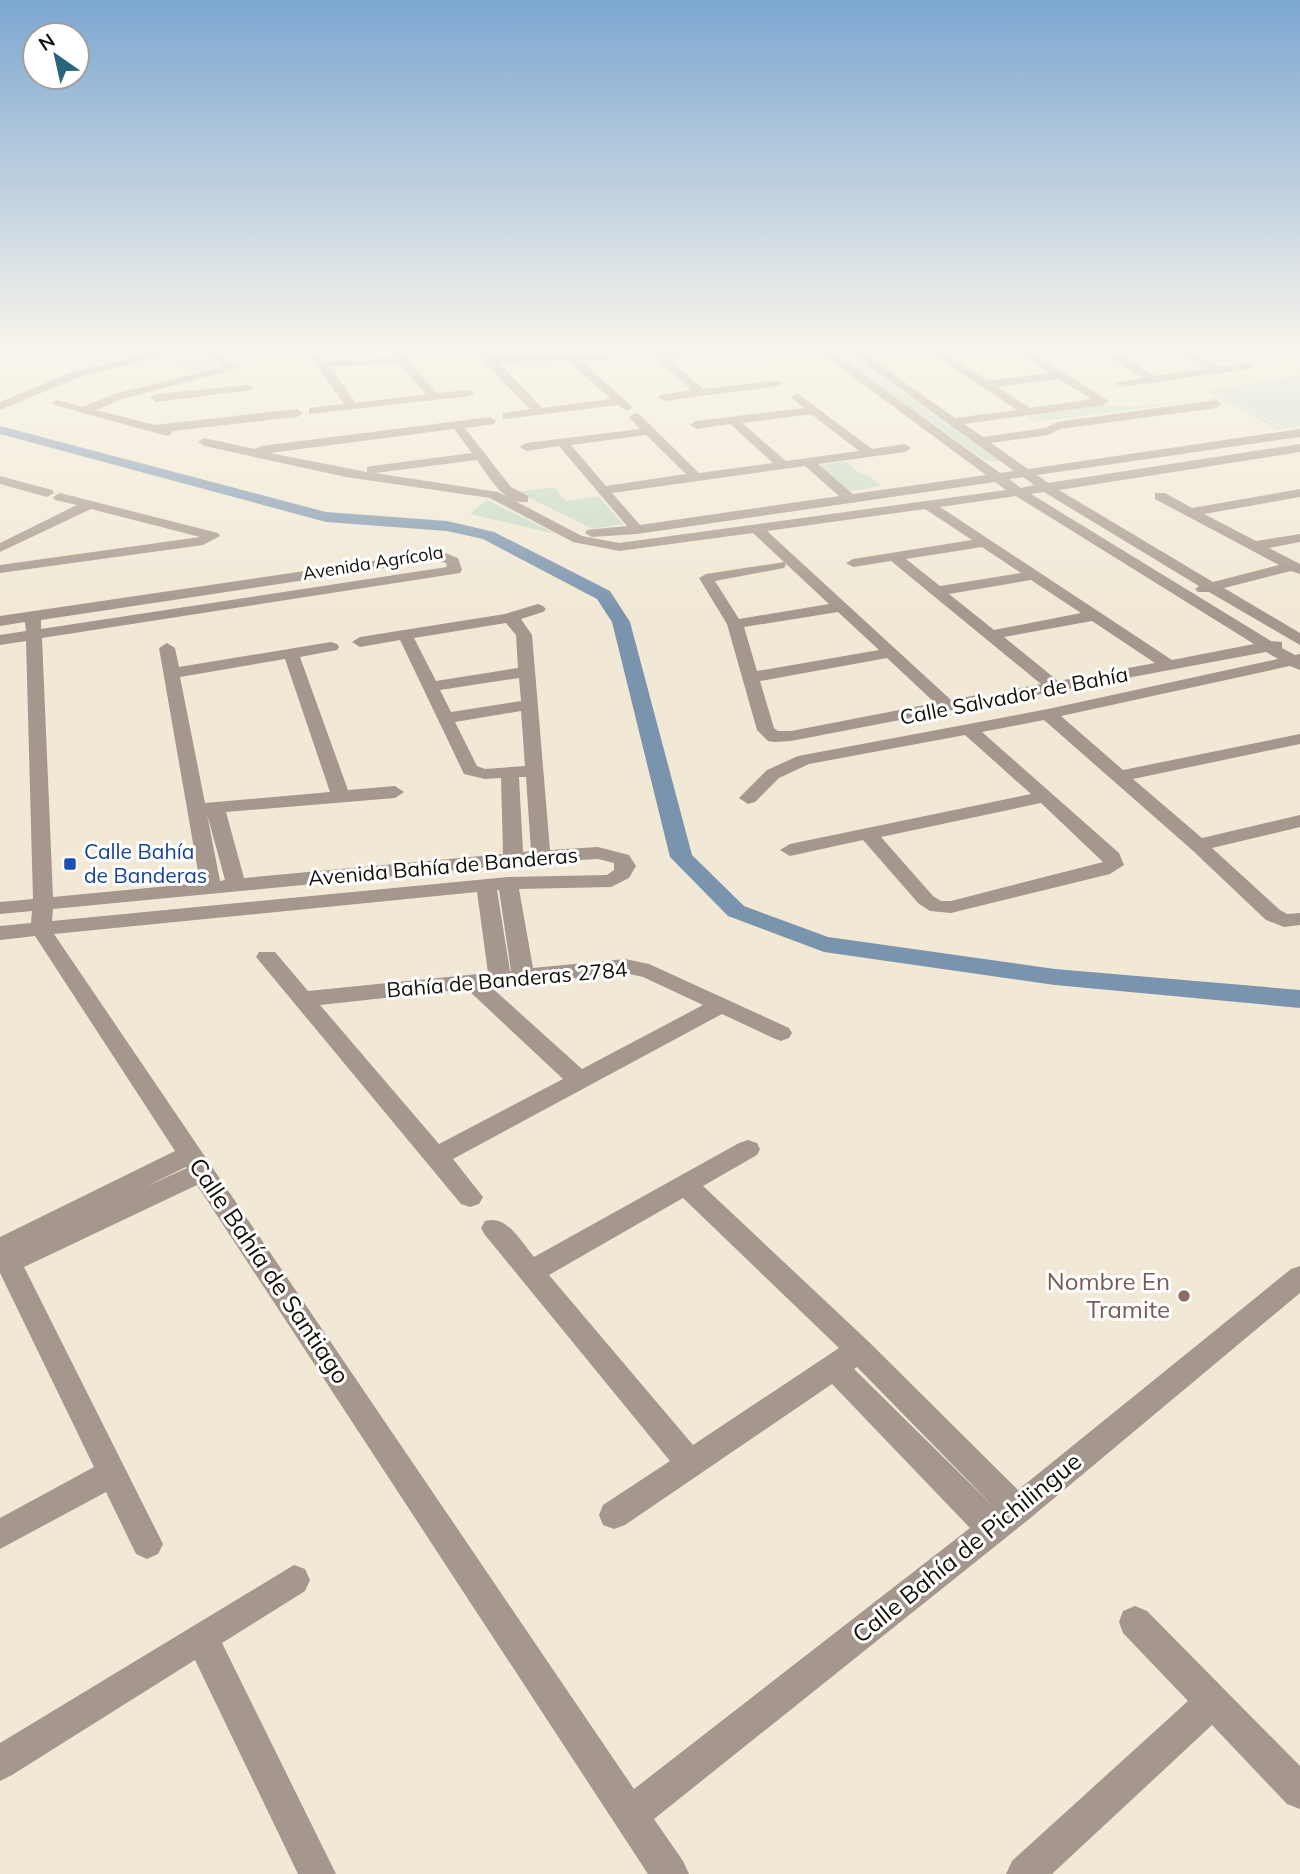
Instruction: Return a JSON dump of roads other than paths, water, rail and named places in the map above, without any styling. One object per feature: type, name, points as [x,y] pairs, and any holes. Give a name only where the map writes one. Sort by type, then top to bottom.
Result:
[{"type":"street","points":[[188,437],[346,473],[499,493],[570,536],[612,535],[611,541],[629,546],[1018,492],[1300,448]]},
{"type":"street","points":[[246,452],[360,437]]},
{"type":"street","points":[[466,437],[480,456],[499,493]]},
{"type":"street","points":[[526,447],[598,437]]},
{"type":"street","points":[[656,437],[696,477]]},
{"type":"street","points":[[757,437],[849,498]]},
{"type":"street","points":[[850,437],[870,453]]},
{"type":"street","points":[[941,437],[1018,492],[1297,662]]},
{"type":"street","points":[[977,437],[1045,487],[1299,639]]},
{"type":"street","points":[[982,441],[1005,437]]},
{"type":"street","points":[[609,537],[643,529],[835,500],[1274,437]]},
{"type":"street","points":[[562,442],[643,529]]},
{"type":"street","points":[[608,489],[905,448]]},
{"type":"street","points":[[346,473],[480,456]]},
{"type":"street","points":[[795,464],[835,500]]},
{"type":"street","points":[[0,480],[213,536],[203,541],[0,569]]},
{"type":"street","points":[[0,494],[20,486]]},
{"type":"street","points":[[1191,512],[1300,493]]},
{"type":"street","points":[[1160,496],[1290,565]]},
{"type":"street","points":[[4,545],[88,505]]},
{"type":"street","points":[[921,505],[1097,614],[1168,664]]},
{"type":"street","points":[[749,529],[841,607],[948,706]]},
{"type":"street","points":[[749,529],[779,565],[706,578],[735,624],[766,730],[774,737],[977,700]]},
{"type":"street","points":[[1254,546],[1300,538]]},
{"type":"street","points":[[853,563],[979,543]]},
{"type":"street","points":[[4,545],[67,559]]},
{"type":"street","name":"Avenida Agrícola","points":[[0,640],[15,621],[440,555],[453,561],[455,570],[15,621]]},
{"type":"street","points":[[895,556],[1054,686]]},
{"type":"street","points":[[1179,591],[1290,565]]},
{"type":"street","points":[[938,591],[1034,575]]},
{"type":"street","points":[[735,624],[841,607]]},
{"type":"street","points":[[360,642],[507,618],[538,609]]},
{"type":"street","points":[[992,635],[1097,614]]},
{"type":"street","points":[[507,618],[514,621],[524,635],[541,856]]},
{"type":"street","points":[[15,621],[42,917]]},
{"type":"street","points":[[405,635],[470,769],[485,775],[533,771]]},
{"type":"street","name":"Calle Salvador de Bahía","points":[[1015,694],[1299,639]]},
{"type":"street","points":[[172,673],[331,647]]},
{"type":"street","points":[[167,648],[206,808],[236,885]]},
{"type":"street","points":[[291,653],[341,796]]},
{"type":"street","points":[[752,677],[891,653]]},
{"type":"street","name":"Calle Salvador de Bahía","points":[[748,798],[773,774],[804,760],[1048,714],[1297,662]]},
{"type":"street","points":[[430,687],[526,672]]},
{"type":"street","points":[[445,718],[528,705]]},
{"type":"street","points":[[1048,714],[1198,845],[1273,915],[1284,921],[1300,919]]},
{"type":"street","points":[[868,834],[926,900],[937,907],[964,904],[1103,870],[1114,864],[1112,858],[969,729]]},
{"type":"street","points":[[1119,776],[1300,740]]},
{"type":"street","points":[[510,772],[513,858]]},
{"type":"street","points":[[206,808],[395,792]]},
{"type":"street","points":[[790,850],[1044,797]]},
{"type":"street","points":[[206,808],[211,888]]},
{"type":"street","points":[[1198,845],[1300,821]]},
{"type":"street","name":"Avenida Bahía de Banderas","points":[[0,908],[42,917],[508,883],[611,881],[622,874],[626,866],[622,859],[598,853],[513,858],[236,885],[42,917],[0,933]]},
{"type":"street","points":[[508,883],[523,976]]},
{"type":"street","points":[[486,886],[500,979]]},
{"type":"street","name":"Calle Bahía de Santiago","points":[[42,917],[196,1163],[670,1874]]},
{"type":"street","points":[[267,957],[470,1197]]},
{"type":"street","name":"Bahía de Banderas 2784","points":[[303,999],[636,967],[781,1033]]},
{"type":"street","points":[[472,982],[580,1081]]},
{"type":"street","points":[[436,1157],[722,1005]]},
{"type":"street","points":[[531,1272],[748,1149]]},
{"type":"street","points":[[147,1544],[3,1254],[196,1163]]},
{"type":"street","points":[[686,1185],[859,1350],[1017,1510]]},
{"type":"street","points":[[494,1228],[690,1463]]},
{"type":"street","name":"Calle Bahía de Pichilingue","points":[[630,1815],[1017,1510],[1300,1277]]},
{"type":"street","points":[[614,1515],[859,1350]]},
{"type":"street","points":[[833,1366],[992,1530]]},
{"type":"street","points":[[0,1534],[111,1473]]},
{"type":"street","points":[[0,1763],[294,1580]]},
{"type":"street","points":[[1135,1622],[1300,1791]]},
{"type":"street","points":[[202,1637],[317,1874]]},
{"type":"street","points":[[1033,1871],[1213,1701]]},
{"type":"waterway","points":[[28,437],[326,517],[447,526],[488,535],[604,595],[621,622],[681,857],[736,911],[824,944],[1055,977],[1300,999]]},
{"type":"place","name":"Calle Bahía de Banderas","points":[[70,864]]},
{"type":"place","name":"Nombre En Tramite","points":[[1184,1296]]}]
